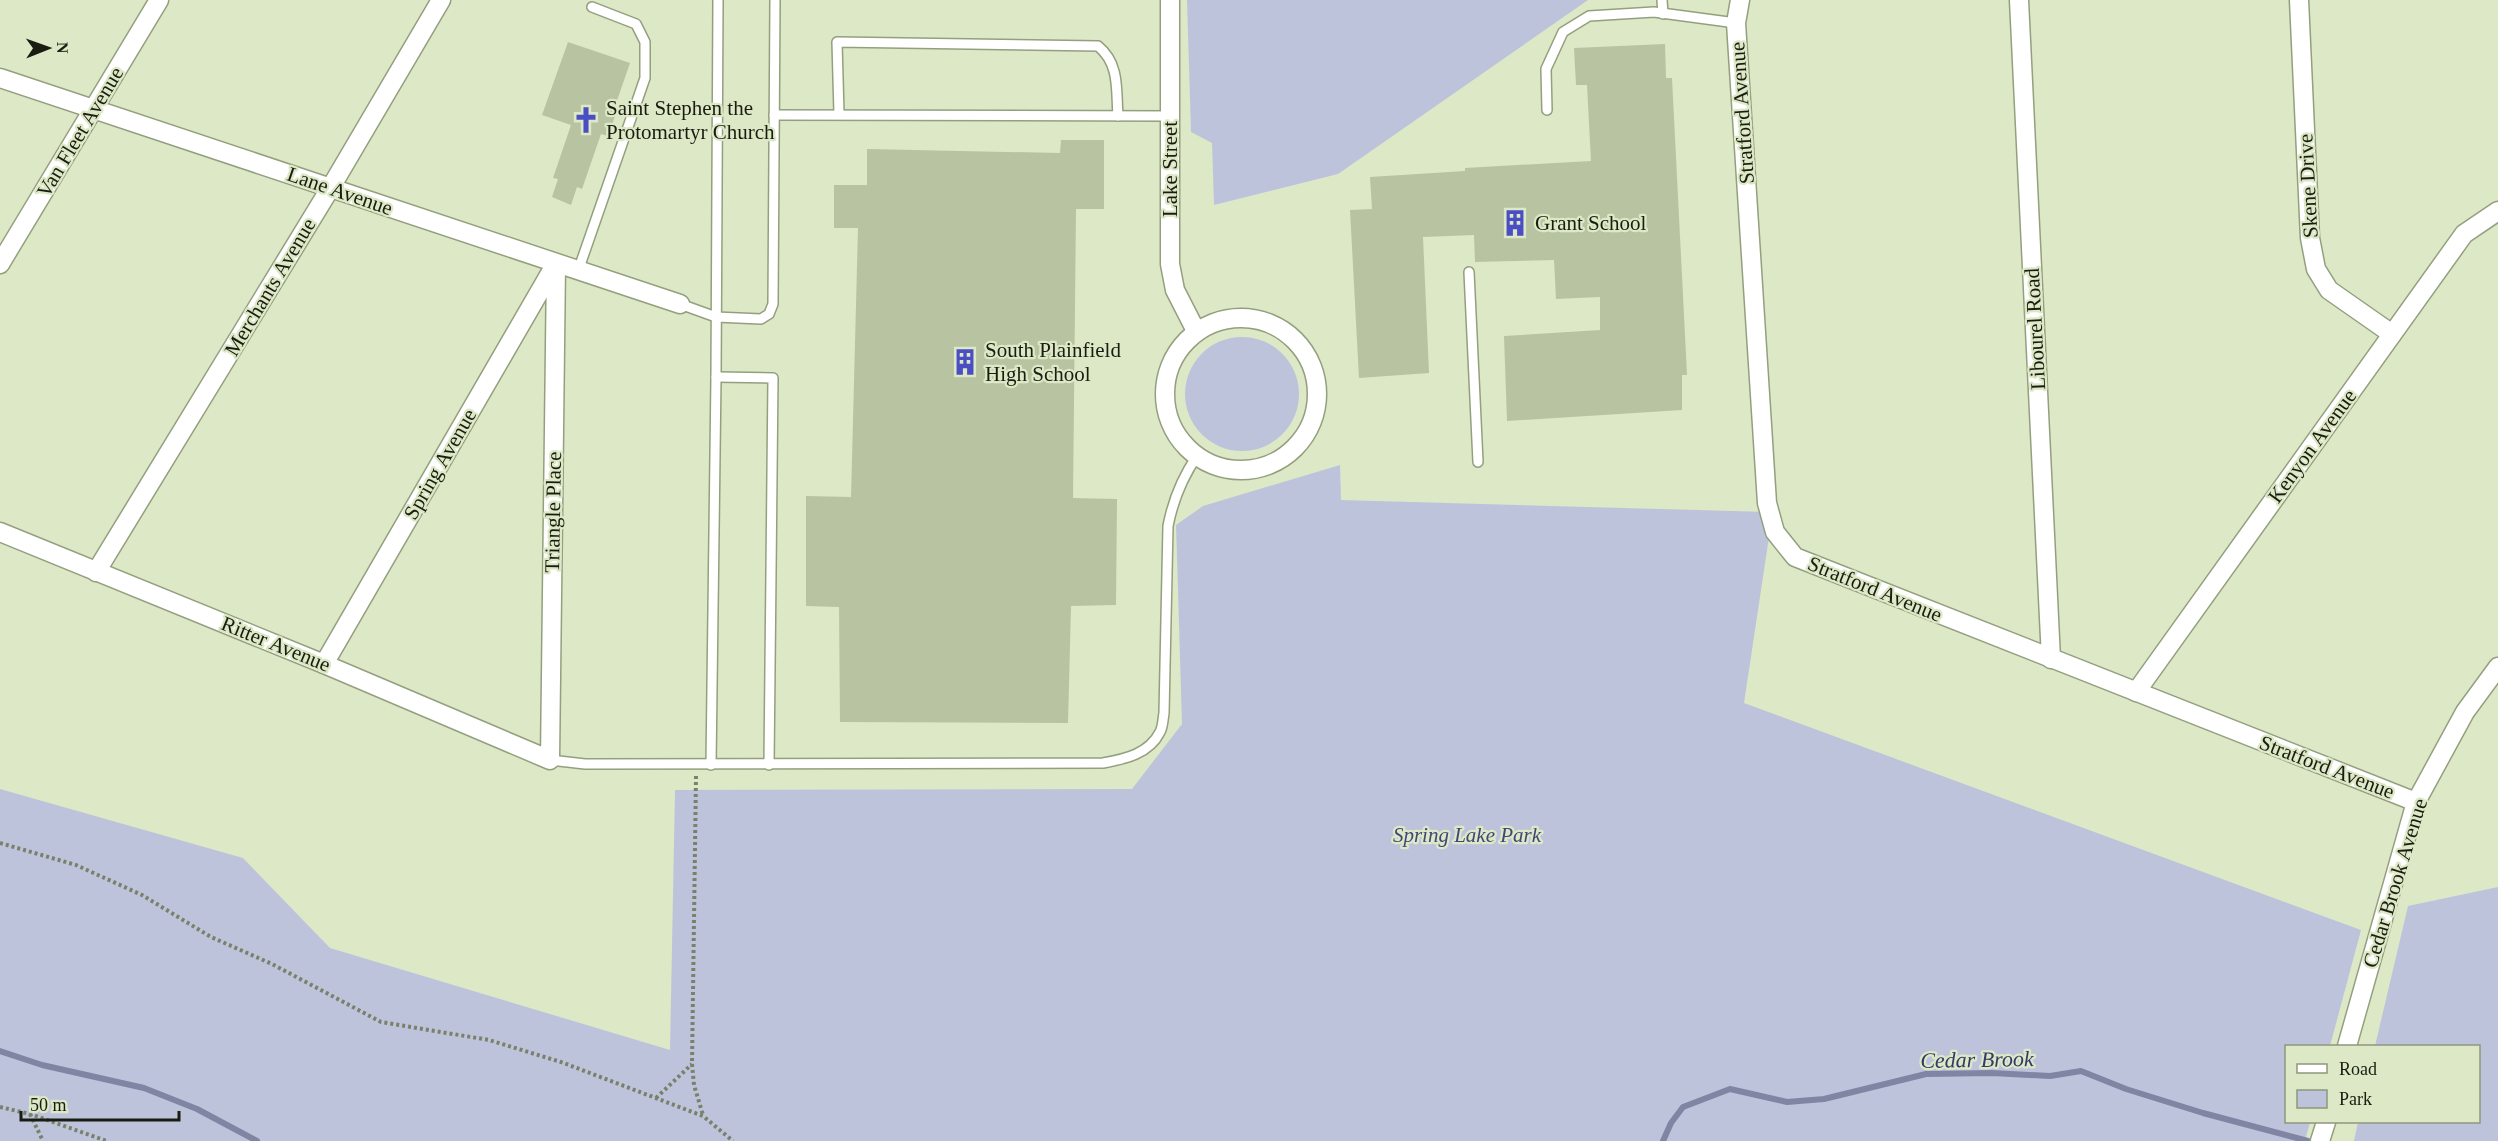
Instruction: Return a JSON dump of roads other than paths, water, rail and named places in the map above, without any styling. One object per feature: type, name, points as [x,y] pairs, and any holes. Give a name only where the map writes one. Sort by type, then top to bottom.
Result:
[{"type":"street","name":"Van Fleet Avenue","points":[[0,264],[159,0]]},
{"type":"street","name":"Merchants Avenue","points":[[96,572],[331,187],[441,0]]},
{"type":"street","name":"Lake Street","points":[[1170,0],[1169,116],[1172,277],[1184,311],[1197,331]]},
{"type":"street","name":"Stratford Avenue","points":[[1740,0],[1736,23],[1767,503],[1775,532],[1795,557],[2416,802]]},
{"type":"street","name":"Libourel Road","points":[[2019,0],[2051,658]]},
{"type":"street","name":"Skene Drive","points":[[2299,0],[2310,238],[2316,269],[2329,290],[2392,334]]},
{"type":"street","name":"Lane Avenue","points":[[0,78],[680,304]]},
{"type":"street","name":"Kenyon Avenue","points":[[2136,692],[2464,234],[2498,211]]},
{"type":"street","name":"Spring Avenue","points":[[324,664],[556,264]]},
{"type":"street","name":"Triangle Place","points":[[550,760],[556,264]]},
{"type":"street","points":[[1248,318],[1280,328],[1293,338],[1308,358],[1316,382],[1314,415],[1298,444],[1282,458],[1263,467],[1241,470],[1220,468],[1197,456],[1184,445],[1172,427],[1166,407],[1165,385],[1170,365],[1181,345],[1197,331],[1216,322],[1248,318]]},
{"type":"street","name":"Ritter Avenue","points":[[0,532],[324,664],[550,760]]},
{"type":"street","name":"Cedar Brook Avenue","points":[[2348,1045],[2416,802],[2465,712],[2498,667]]},
{"type":"street","points":[[2320,1141],[2326,1123]]},
{"type":"lane","points":[[711,765],[718,0]]},
{"type":"lane","points":[[680,304],[716,317],[761,319],[769,314],[773,304],[775,0]]},
{"type":"lane","points":[[1662,0],[1664,14]]},
{"type":"lane","points":[[578,271],[645,78],[645,42],[636,24],[592,7]]},
{"type":"lane","points":[[1547,110],[1545,69],[1563,32],[1589,15],[1664,14],[1736,23]]},
{"type":"lane","points":[[839,114],[837,42],[1098,46],[1110,59],[1115,71],[1118,116]]},
{"type":"lane","points":[[774,115],[1169,116]]},
{"type":"lane","points":[[1469,272],[1478,462]]},
{"type":"lane","points":[[716,377],[773,378],[769,765]]},
{"type":"lane","points":[[550,760],[585,764],[696,765],[1103,763],[1126,759],[1141,752],[1161,731],[1164,713],[1168,526],[1174,498],[1197,456]]},
{"type":"waterway","name":"Cedar Brook","points":[[0,1051],[42,1065],[144,1088],[197,1109],[257,1141]]},
{"type":"waterway","name":"Cedar Brook","points":[[1663,1141],[1671,1123],[1683,1107],[1730,1089],[1787,1102],[1824,1099],[1926,1074],[1992,1073],[2050,1076],[2081,1071],[2126,1089],[2203,1113],[2308,1141]]},
{"type":"place","name":"Saint Stephen the Protomartyr Church","points":[[586,120]]},
{"type":"place","name":"Grant School","points":[[1515,223]]},
{"type":"place","name":"South Plainfield High School","points":[[965,362]]},
{"type":"park label","name":"Spring Lake Park","points":[[1467,835]]}]
